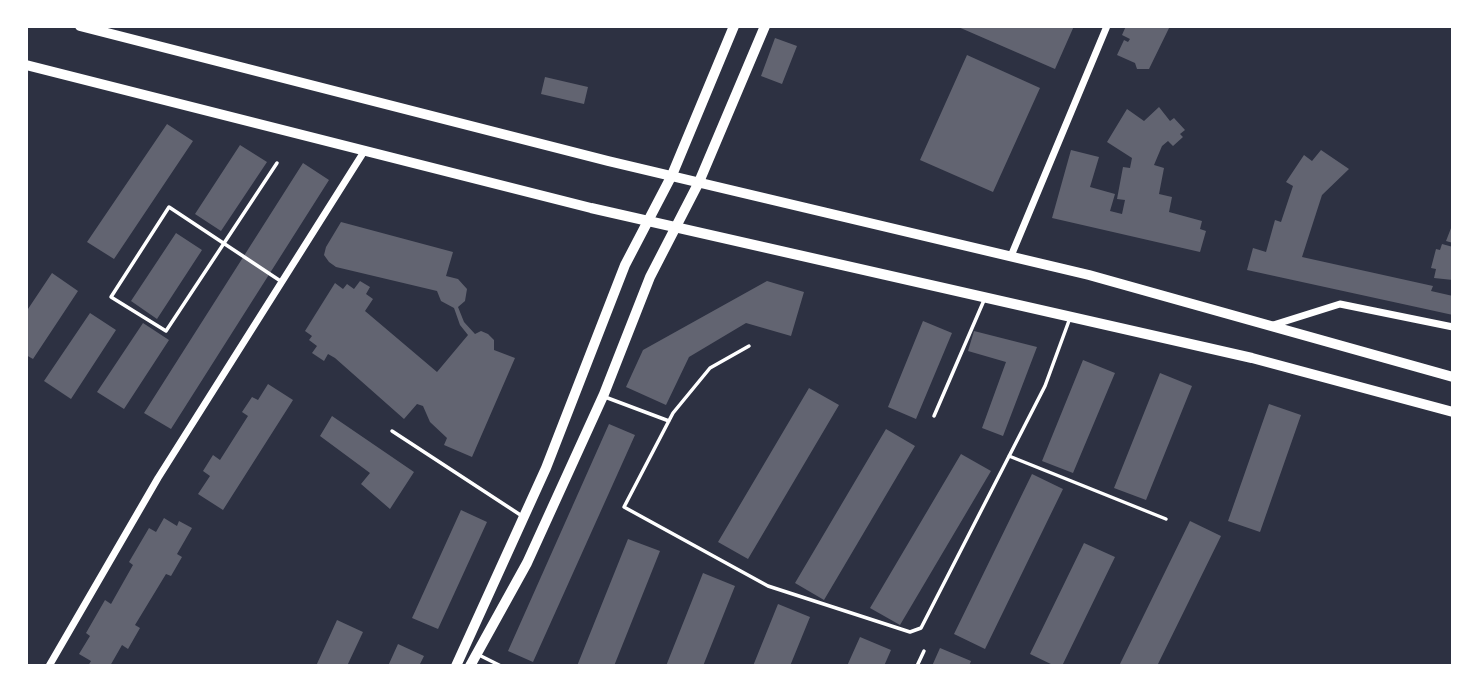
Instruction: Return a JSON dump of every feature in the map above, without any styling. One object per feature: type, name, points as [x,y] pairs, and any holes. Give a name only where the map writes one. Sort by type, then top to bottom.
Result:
[{"type":"main road","points":[[80,26],[698,182],[1011,256],[1453,377]]},
{"type":"main road","points":[[456,666],[546,468],[625,265],[673,175],[734,26]]},
{"type":"main road","points":[[470,666],[527,564],[603,396],[650,278],[698,182],[765,26]]},
{"type":"main road","points":[[26,65],[591,208],[676,225],[1252,358],[1453,412]]},
{"type":"street","points":[[1011,256],[1107,26]]},
{"type":"street","points":[[50,666],[158,478],[365,150]]},
{"type":"street","points":[[1266,327],[1340,304],[1453,327]]},
{"type":"lane","points":[[277,163],[224,243],[166,331],[111,297],[169,207],[224,243],[282,282]]},
{"type":"lane","points":[[934,416],[986,296]]},
{"type":"lane","points":[[749,346],[710,368],[669,421],[624,506],[768,586],[911,632],[921,628],[1045,386],[1071,316]]},
{"type":"lane","points":[[603,396],[669,421]]},
{"type":"lane","points":[[392,431],[523,517]]},
{"type":"lane","points":[[1009,456],[1166,519]]},
{"type":"lane","points":[[917,666],[924,651]]},
{"type":"lane","points":[[477,654],[501,666]]},
{"type":"building","points":[[956,26],[1074,26],[1055,69]]},
{"type":"building","points":[[1126,26],[1170,26],[1149,69],[1137,69],[1135,63],[1117,55],[1124,40],[1128,42],[1130,39],[1122,35]]},
{"type":"building","points":[[775,38],[797,46],[782,84],[761,76]]},
{"type":"building","points":[[967,55],[1040,88],[993,192],[920,160]]},
{"type":"building","points":[[545,77],[588,87],[584,104],[541,94]]},
{"type":"building","points":[[1159,107],[1170,121],[1174,118],[1185,130],[1180,134],[1183,137],[1173,146],[1168,141],[1162,146],[1154,165],[1164,168],[1159,194],[1172,197],[1169,212],[1202,221],[1200,229],[1206,231],[1200,252],[1052,218],[1071,150],[1099,157],[1090,187],[1115,194],[1110,211],[1122,214],[1125,200],[1117,199],[1123,167],[1130,168],[1132,158],[1107,142],[1127,109],[1144,121]]},
{"type":"building","points":[[167,124],[193,141],[114,259],[87,242]]},
{"type":"building","points":[[240,145],[267,162],[221,231],[195,214]]},
{"type":"building","points":[[1321,150],[1349,169],[1322,195],[1302,257],[1433,286],[1431,291],[1453,296],[1453,315],[1247,270],[1253,248],[1266,252],[1275,220],[1281,222],[1293,186],[1286,182],[1304,155],[1312,161]]},
{"type":"building","points":[[303,163],[329,180],[171,429],[144,413]]},
{"type":"building","points":[[341,222],[453,252],[446,276],[458,279],[467,289],[465,301],[458,307],[464,322],[475,334],[481,331],[488,334],[494,340],[494,350],[515,358],[472,457],[444,445],[447,438],[430,422],[423,406],[417,404],[404,419],[335,358],[328,354],[324,361],[312,353],[317,346],[309,340],[312,336],[305,331],[335,283],[343,289],[347,284],[354,289],[360,281],[370,287],[366,294],[373,299],[365,311],[437,372],[468,335],[460,325],[454,308],[441,301],[437,291],[336,267],[329,262],[324,255],[326,247]]},
{"type":"building","points":[[1453,223],[1453,243],[1446,241]]},
{"type":"building","points":[[176,233],[202,250],[157,319],[131,301]]},
{"type":"building","points":[[1442,244],[1453,247],[1453,280],[1434,278],[1436,269],[1431,268],[1436,249],[1440,250]]},
{"type":"building","points":[[52,273],[78,291],[33,359],[26,355],[26,312]]},
{"type":"building","points":[[767,281],[804,292],[791,336],[746,323],[689,357],[666,405],[626,387],[643,350]]},
{"type":"building","points":[[90,313],[116,330],[71,399],[44,381]]},
{"type":"building","points":[[923,321],[952,333],[916,419],[888,407]]},
{"type":"building","points":[[143,323],[169,340],[124,409],[97,392]]},
{"type":"building","points":[[974,331],[1037,347],[1003,436],[982,428],[1006,362],[968,351]]},
{"type":"building","points":[[1083,360],[1115,373],[1073,473],[1042,461]]},
{"type":"building","points":[[1160,373],[1192,386],[1146,500],[1114,488]]},
{"type":"building","points":[[268,384],[293,400],[223,510],[198,494],[210,476],[203,471],[213,455],[220,460],[248,416],[242,412],[252,397],[258,400]]},
{"type":"building","points":[[809,388],[839,405],[748,559],[718,542]]},
{"type":"building","points":[[1269,404],[1301,415],[1260,532],[1228,521]]},
{"type":"building","points":[[332,416],[414,472],[390,509],[361,484],[370,473],[320,436]]},
{"type":"building","points":[[609,424],[635,435],[533,662],[508,651]]},
{"type":"building","points":[[886,429],[915,446],[824,600],[795,583]]},
{"type":"building","points":[[961,454],[991,471],[900,625],[870,608]]},
{"type":"building","points":[[1032,474],[1063,489],[985,649],[954,634]]},
{"type":"building","points":[[461,510],[487,522],[438,629],[412,618]]},
{"type":"building","points":[[164,518],[177,526],[179,521],[192,528],[177,554],[182,557],[171,576],[166,574],[135,625],[140,628],[128,649],[122,645],[110,666],[88,666],[91,661],[79,654],[90,636],[86,633],[105,600],[111,604],[133,565],[129,562],[149,528],[156,532]]},
{"type":"building","points":[[1190,521],[1221,536],[1157,666],[1119,666]]},
{"type":"building","points":[[628,539],[660,551],[614,666],[577,666]]},
{"type":"building","points":[[1084,543],[1115,557],[1062,666],[1055,666],[1030,654]]},
{"type":"building","points":[[703,573],[735,586],[703,666],[666,666]]},
{"type":"building","points":[[778,604],[810,617],[790,666],[753,666]]},
{"type":"building","points":[[337,620],[363,632],[347,666],[316,666]]},
{"type":"building","points":[[860,637],[891,650],[884,666],[847,666]]},
{"type":"building","points":[[398,644],[424,656],[419,666],[388,666]]},
{"type":"building","points":[[940,648],[971,661],[969,666],[932,666]]}]
